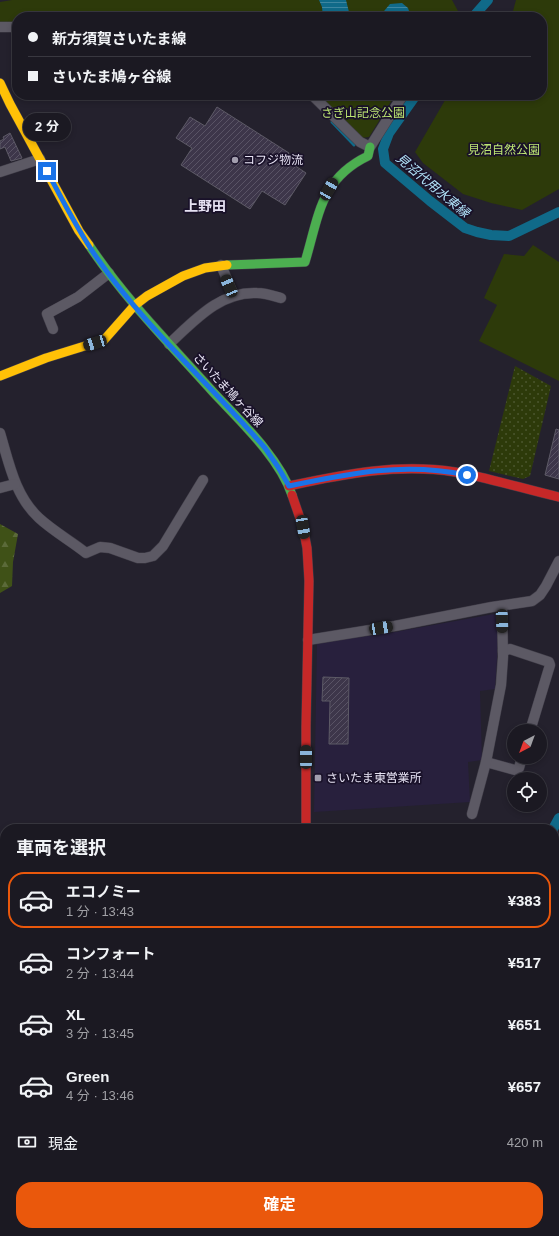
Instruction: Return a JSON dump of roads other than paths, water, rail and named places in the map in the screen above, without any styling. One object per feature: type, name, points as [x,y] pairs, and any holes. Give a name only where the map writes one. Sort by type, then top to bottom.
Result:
[{"type":"main road","name":"さいたま鳩ヶ谷線","points":[[0,83],[80,231],[98,259],[134,306],[260,442],[278,467],[289,486],[303,527],[307,548],[309,581],[306,824]]},
{"type":"main road","points":[[0,376],[46,358],[104,340],[134,306],[147,296],[183,276],[205,268],[221,265],[305,262],[325,197],[334,182],[342,173],[353,164],[368,156],[370,147]]},
{"type":"main road","points":[[289,486],[353,473],[398,469],[424,469],[454,472],[480,477],[559,497]]},
{"type":"street","points":[[0,27],[12,27]]},
{"type":"street","points":[[317,100],[360,142],[370,147],[400,100]]},
{"type":"street","points":[[0,172],[40,159]]},
{"type":"street","points":[[221,265],[234,296]]},
{"type":"street","points":[[52,329],[47,314],[78,297],[109,273]]},
{"type":"street","points":[[169,344],[207,310],[219,302],[234,296],[257,293],[281,298]]},
{"type":"street","points":[[0,433],[14,484],[28,505],[38,518],[86,553],[100,547],[110,548],[129,555],[145,558],[154,556],[164,546],[203,480]]},
{"type":"street","points":[[0,488],[14,484]]},
{"type":"street","points":[[308,640],[532,601],[540,595],[559,561]]},
{"type":"street","points":[[472,814],[486,762],[501,685],[503,651],[502,606]]},
{"type":"street","points":[[503,651],[510,649],[549,662],[550,665],[532,724]]},
{"type":"street","points":[[486,762],[515,770],[519,768],[520,764]]},
{"type":"water","points":[[319,0],[346,0],[349,12],[322,12]]},
{"type":"water","points":[[402,3],[408,8],[409,12],[383,12],[390,4]]},
{"type":"waterway","name":"見沼代用水東縁","points":[[477,12],[488,0]]},
{"type":"waterway","name":"見沼代用水東縁","points":[[412,100],[389,133],[383,149],[385,163],[465,228],[491,235],[509,236],[559,212]]},
{"type":"waterway","points":[[332,122],[354,145]]},
{"type":"waterway","name":"見沼代用水東縁","points":[[556,824],[559,818]]},
{"type":"place","name":"コフジ物流","points":[[235,160]]},
{"type":"place","name":"さいたま東営業所","points":[[318,778]]},
{"type":"district","name":"上野田","points":[[205,206]]},
{"type":"park label","name":"さぎ山記念公園","points":[[363,113]]},
{"type":"park label","name":"見沼自然公園","points":[[504,150]]}]
